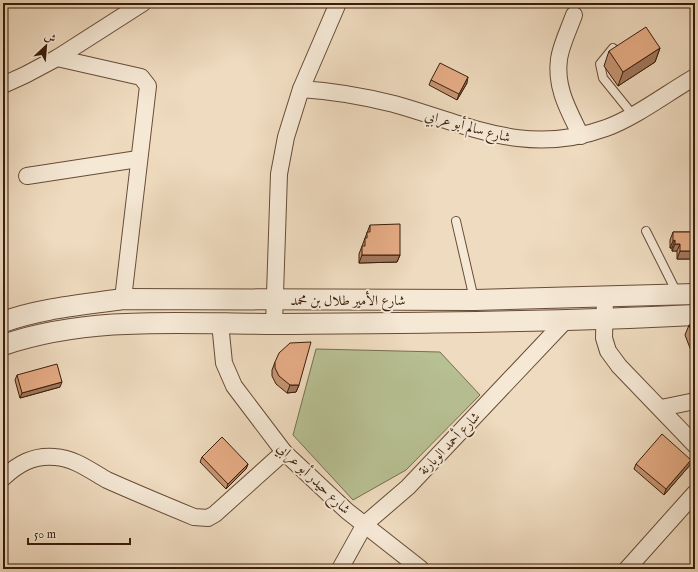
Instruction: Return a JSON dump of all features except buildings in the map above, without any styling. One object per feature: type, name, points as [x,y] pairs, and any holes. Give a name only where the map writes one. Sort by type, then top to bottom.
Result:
[{"type":"street","points":[[3,85],[26,75],[57,58],[143,3]]},
{"type":"street","points":[[274,324],[279,174],[286,138],[301,89],[338,3]]},
{"type":"street","points":[[574,15],[559,58],[558,75],[562,95],[580,136]]},
{"type":"street","points":[[57,58],[141,77],[148,86],[138,159],[123,299]]},
{"type":"street","name":"شارع سالم أبو عرابي","points":[[301,89],[346,93],[394,104],[475,130],[509,138],[542,140],[580,136],[607,128],[633,115],[695,77]]},
{"type":"street","points":[[27,176],[138,159]]},
{"type":"street","name":"شارع الأمير طلال بن محمد","points":[[3,322],[15,317],[70,306],[123,299],[475,300],[686,295]]},
{"type":"street","points":[[605,297],[604,338],[608,351],[620,366],[695,445]]},
{"type":"street","name":"شارع الأمير طلال بن محمد","points":[[3,345],[19,340],[71,330],[114,325],[220,322],[274,324],[565,321],[695,315]]},
{"type":"street","name":"شارع أحمد الوبارنة","points":[[340,569],[365,524],[413,481],[565,321]]},
{"type":"street","name":"شارع حيدر أبو عرابي","points":[[220,322],[224,363],[234,386],[284,452],[347,511],[421,569]]},
{"type":"street","points":[[661,408],[695,401]]},
{"type":"street","points":[[3,478],[17,465],[38,458],[55,456],[72,461],[108,480],[194,517],[208,518],[215,514],[284,452]]},
{"type":"street","points":[[627,569],[695,493]]},
{"type":"lane","points":[[613,48],[600,64],[603,78],[633,115]]},
{"type":"lane","points":[[456,221],[475,300]]},
{"type":"lane","points":[[646,231],[686,295]]},
{"type":"green space","points":[[316,349],[440,352],[480,395],[406,470],[353,500],[293,435]]}]
